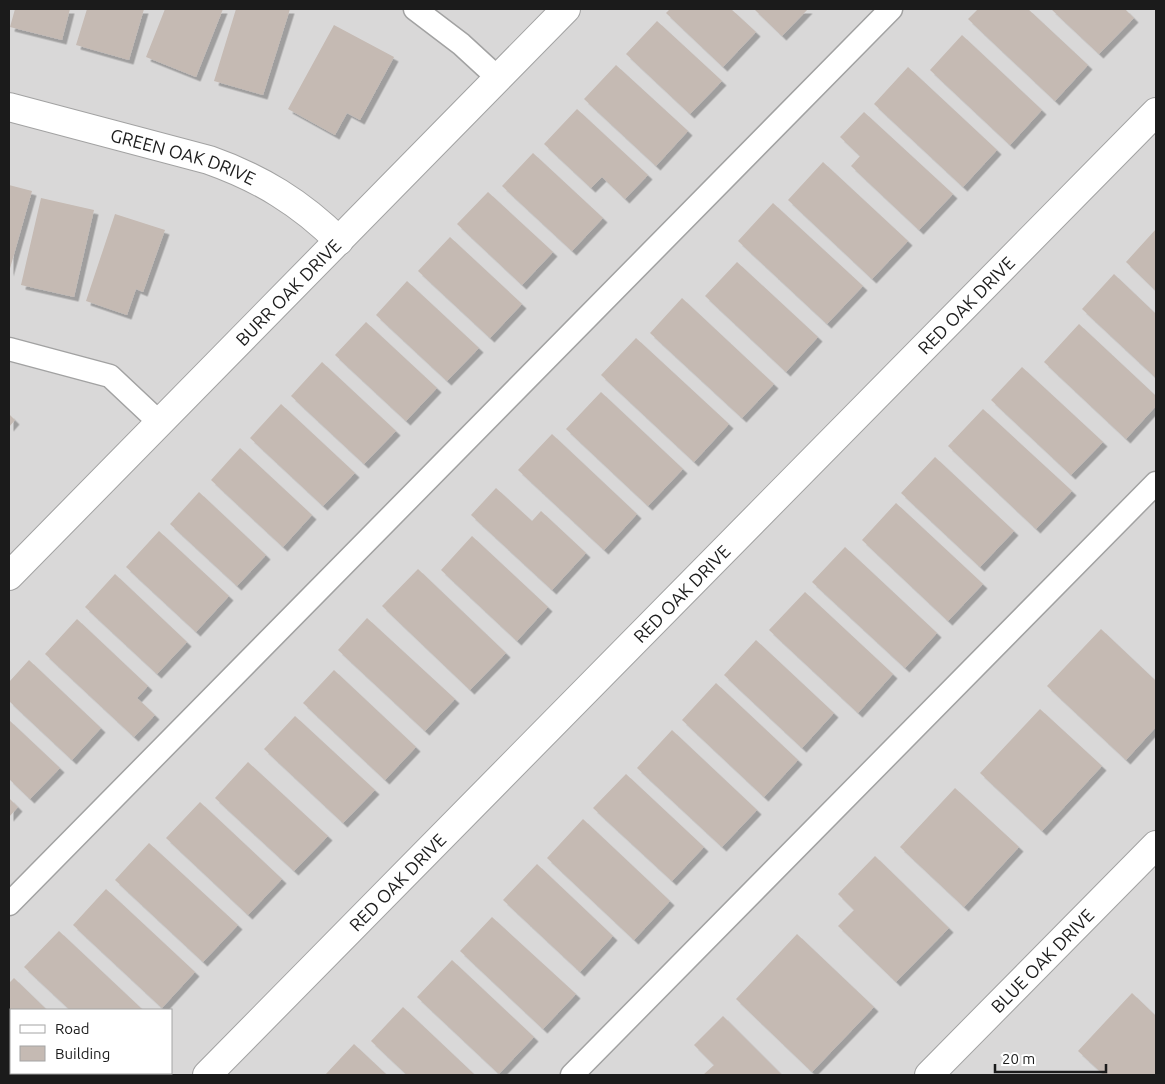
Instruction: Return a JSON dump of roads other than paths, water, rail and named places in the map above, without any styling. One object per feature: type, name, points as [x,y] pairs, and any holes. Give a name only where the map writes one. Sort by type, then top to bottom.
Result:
[{"type":"street","name":"BURR OAK DRIVE","points":[[9,576],[566,9]]},
{"type":"street","name":"GREEN OAK DRIVE","points":[[9,107],[209,160],[237,170],[267,184],[294,201],[315,217],[339,241]]},
{"type":"street","name":"RED OAK DRIVE","points":[[207,1075],[1156,112]]},
{"type":"street","name":"BLUE OAK DRIVE","points":[[929,1075],[1156,845]]},
{"type":"lane","points":[[415,9],[461,44],[498,78]]},
{"type":"lane","points":[[9,904],[891,9]]},
{"type":"lane","points":[[9,349],[110,376],[160,423]]},
{"type":"lane","points":[[572,1075],[1156,483]]}]
